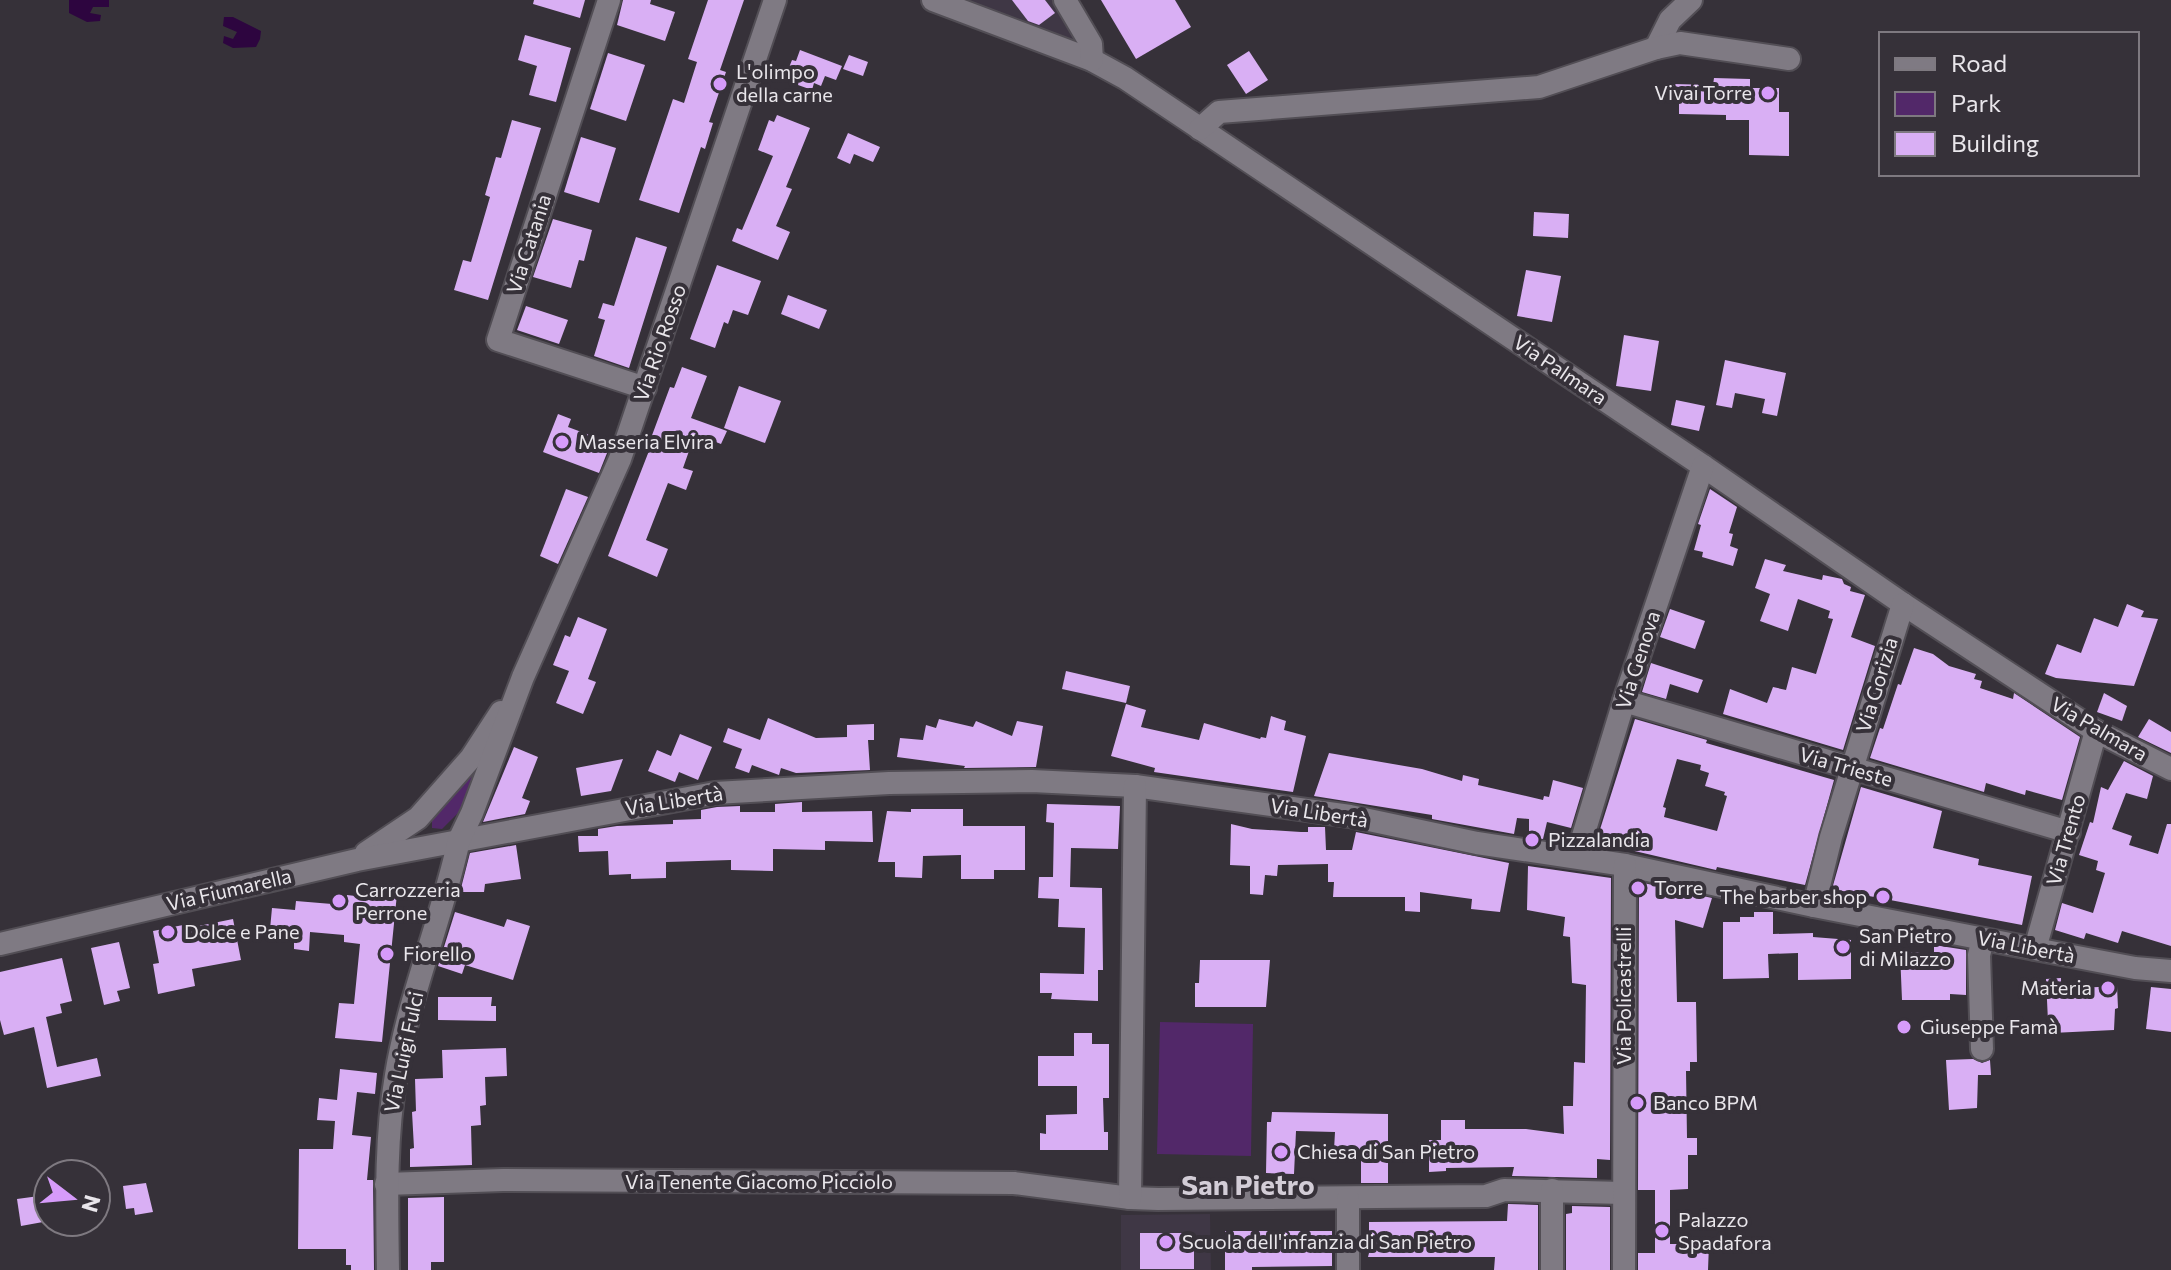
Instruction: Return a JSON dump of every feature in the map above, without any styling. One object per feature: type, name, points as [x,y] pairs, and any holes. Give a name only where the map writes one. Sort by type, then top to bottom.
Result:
[{"type":"street","name":"Via Catania","points":[[609,0],[498,340],[645,388]]},
{"type":"street","name":"Via Rio Rosso","points":[[523,677],[591,529],[645,388],[775,0]]},
{"type":"street","name":"Via Palmara","points":[[933,0],[1092,60],[1125,78],[1903,604],[2096,731],[2171,769]]},
{"type":"street","points":[[1065,0],[1091,44],[1092,60]]},
{"type":"street","points":[[1656,48],[1670,20],[1691,0]]},
{"type":"street","points":[[1200,129],[1219,112],[1539,87],[1680,43],[1789,59]]},
{"type":"street","name":"Via Genova","points":[[1577,856],[1624,701],[1703,466]]},
{"type":"street","name":"Via Gorizia","points":[[1814,906],[1851,769],[1903,604]]},
{"type":"street","points":[[357,860],[418,818],[471,758],[523,677]]},
{"type":"street","name":"Via Luigi Fulci","points":[[388,1270],[386,1184],[399,1059],[459,840],[523,677]]},
{"type":"street","name":"Via Trieste","points":[[1624,701],[2069,832]]},
{"type":"street","name":"Via Trento","points":[[2035,949],[2096,731]]},
{"type":"street","name":"Via Libertà","points":[[459,840],[715,793],[889,783],[1032,781],[1135,786],[1350,816],[1477,843],[1577,856],[1983,939],[2135,968],[2171,971]]},
{"type":"street","points":[[1130,1198],[1135,786]]},
{"type":"street","points":[[418,818],[419,835],[429,845]]},
{"type":"street","name":"Via Fiumarella","points":[[0,944],[357,860],[459,840]]},
{"type":"street","name":"Via Policastrelli","points":[[1624,1270],[1625,865]]},
{"type":"street","points":[[1982,1049],[1979,955],[1983,939]]},
{"type":"street","name":"Via Tenente Giacomo Picciolo","points":[[386,1184],[503,1180],[1014,1183],[1130,1198],[1348,1199],[1486,1196],[1504,1190],[1623,1193]]},
{"type":"street","points":[[1552,1190],[1552,1270]]},
{"type":"street","points":[[1348,1199],[1348,1270]]},
{"type":"shaded area","points":[[69,0],[109,0],[109,7],[93,7],[90,13],[101,15],[100,21],[87,22],[69,13]]},
{"type":"shaded area","points":[[961,0],[1057,0],[1081,40],[1078,45]]},
{"type":"shaded area","points":[[224,17],[233,17],[261,31],[256,47],[233,48],[223,43],[224,36],[233,39],[237,32],[223,26]]},
{"type":"shaded area","name":"Scuola dell'infanzia di San Pietro","points":[[1210,1214],[1211,1270],[1121,1270],[1121,1215]]},
{"type":"green space","points":[[477,769],[462,809],[442,829],[432,828],[432,819]]},
{"type":"green space","points":[[1160,1022],[1253,1024],[1251,1156],[1157,1154]]},
{"type":"building","points":[[534,0],[585,0],[580,18],[533,4]]},
{"type":"building","points":[[623,0],[651,0],[650,4],[675,12],[665,41],[617,25]]},
{"type":"building","points":[[708,0],[744,0],[720,70],[726,72],[709,122],[713,123],[705,149],[701,147],[679,213],[639,200],[673,99],[684,103],[697,62],[688,59]]},
{"type":"building","points":[[1012,0],[1045,0],[1055,13],[1039,25],[1028,21]]},
{"type":"building","points":[[1101,0],[1175,0],[1191,27],[1136,59]]},
{"type":"building","points":[[525,35],[571,48],[556,102],[529,95],[537,66],[518,60]]},
{"type":"building","points":[[800,50],[842,66],[836,80],[825,76],[821,86],[814,83],[812,90],[784,80]]},
{"type":"building","points":[[1249,51],[1268,80],[1246,94],[1227,65]]},
{"type":"building","points":[[608,53],[645,65],[626,121],[590,109]]},
{"type":"building","points":[[849,55],[868,62],[863,76],[843,69]]},
{"type":"building","points":[[1714,78],[1750,79],[1750,88],[1779,88],[1779,112],[1789,112],[1789,156],[1749,155],[1749,120],[1726,120],[1726,115],[1679,114],[1679,99],[1673,99],[1673,84],[1713,85]]},
{"type":"building","points":[[777,115],[810,128],[786,187],[792,189],[776,226],[790,232],[778,260],[732,241],[737,228],[742,230],[773,156],[758,150],[769,120],[774,122]]},
{"type":"building","points":[[512,120],[541,128],[488,300],[454,290],[463,260],[471,262],[490,197],[485,195],[496,157],[501,158]]},
{"type":"building","points":[[848,133],[880,147],[873,162],[854,154],[850,164],[837,158]]},
{"type":"building","points":[[581,137],[616,148],[599,203],[564,192]]},
{"type":"building","points":[[1534,212],[1569,214],[1568,238],[1533,236]]},
{"type":"building","points":[[553,219],[592,230],[584,261],[579,260],[571,288],[533,277]]},
{"type":"building","points":[[636,237],[667,247],[629,368],[594,356],[605,320],[598,318],[603,303],[614,306]]},
{"type":"building","points":[[717,265],[761,281],[748,315],[733,310],[728,324],[724,322],[715,348],[690,339]]},
{"type":"building","points":[[1526,270],[1561,276],[1552,322],[1517,316]]},
{"type":"building","points":[[788,295],[827,310],[819,329],[781,314]]},
{"type":"building","points":[[526,306],[568,320],[559,344],[517,330]]},
{"type":"building","points":[[1624,335],[1659,341],[1651,391],[1616,386]]},
{"type":"building","points":[[1725,360],[1786,373],[1777,416],[1762,413],[1765,399],[1735,393],[1732,408],[1716,405]]},
{"type":"building","points":[[682,367],[707,376],[691,418],[727,431],[721,444],[695,434],[683,468],[693,471],[686,490],[668,483],[646,540],[668,549],[657,577],[608,556],[654,438],[651,438],[670,387],[674,388]]},
{"type":"building","points":[[739,386],[781,401],[765,443],[724,428]]},
{"type":"building","points":[[1676,400],[1705,406],[1699,431],[1671,425]]},
{"type":"building","points":[[558,414],[571,419],[568,427],[611,443],[599,473],[543,452]]},
{"type":"building","points":[[566,489],[588,497],[558,564],[540,556]]},
{"type":"building","points":[[1710,489],[1737,507],[1729,533],[1733,534],[1730,546],[1738,549],[1733,566],[1702,557],[1703,552],[1694,550],[1701,525],[1698,524]]},
{"type":"building","points":[[1765,559],[1786,565],[1783,571],[1822,580],[1823,575],[1842,579],[1844,584],[1851,587],[1850,591],[1865,595],[1851,637],[1875,646],[1843,750],[1723,714],[1730,689],[1767,703],[1773,687],[1786,690],[1792,667],[1816,674],[1833,619],[1828,618],[1830,611],[1798,599],[1788,631],[1760,621],[1770,594],[1755,588]]},
{"type":"building","points":[[2127,604],[2144,611],[2141,617],[2158,619],[2134,686],[2056,678],[2045,674],[2057,644],[2081,653],[2094,618],[2118,627]]},
{"type":"building","points":[[1670,609],[1705,621],[1695,649],[1660,637]]},
{"type":"building","points":[[578,617],[607,629],[588,679],[596,682],[583,714],[556,703],[569,671],[553,665],[565,635],[570,637]]},
{"type":"building","points":[[1914,648],[1933,654],[1949,666],[1976,674],[1974,679],[1982,681],[1980,688],[2013,699],[2014,693],[2080,737],[2062,800],[2026,790],[2025,795],[1986,783],[1984,792],[1870,758]]},
{"type":"building","points":[[1651,663],[1703,680],[1698,693],[1670,684],[1666,699],[1642,692]]},
{"type":"building","points":[[1066,671],[1130,686],[1126,703],[1062,689]]},
{"type":"building","points":[[2104,693],[2127,706],[2122,721],[2097,712]]},
{"type":"building","points":[[1126,704],[1146,710],[1141,727],[1199,740],[1204,723],[1260,739],[1266,738],[1271,716],[1286,721],[1284,730],[1306,736],[1293,792],[1154,772],[1155,768],[1111,756]]},
{"type":"building","points":[[768,718],[816,738],[847,737],[847,725],[874,724],[874,740],[868,740],[870,770],[796,773],[781,768],[779,775],[752,765],[749,773],[735,768],[742,749],[723,742],[728,728],[760,740]]},
{"type":"building","points":[[939,719],[973,727],[976,721],[1012,736],[1017,721],[1043,726],[1036,767],[964,768],[897,757],[900,738],[923,740],[926,725],[936,728]]},
{"type":"building","points":[[1635,719],[1834,780],[1805,885],[1717,867],[1716,870],[1596,842]],"holes":[[[1677,759],[1701,765],[1700,770],[1709,773],[1705,786],[1725,792],[1727,796],[1717,831],[1664,817],[1666,808],[1663,807]]]},
{"type":"building","points":[[2149,719],[2171,732],[2171,753],[2138,737]]},
{"type":"building","points":[[680,734],[712,747],[698,780],[679,772],[675,782],[648,771],[657,750],[671,756]]},
{"type":"building","points":[[514,747],[538,757],[522,798],[530,801],[525,814],[483,822]]},
{"type":"building","points":[[1329,753],[1422,769],[1462,781],[1463,775],[1479,779],[1478,785],[1543,800],[1544,796],[1549,797],[1553,780],[1583,788],[1571,828],[1547,822],[1543,839],[1529,837],[1529,819],[1517,818],[1514,834],[1432,819],[1432,815],[1314,796]]},
{"type":"building","points":[[623,759],[611,791],[581,796],[576,768]]},
{"type":"building","points":[[2124,761],[2153,776],[2147,799],[2126,793],[2112,829],[2132,836],[2129,845],[2158,854],[2167,824],[2171,824],[2171,946],[2122,931],[2118,943],[2086,933],[2084,939],[2055,930],[2062,903],[2093,913],[2105,873],[2096,870],[2098,861],[2079,855],[2090,822],[2093,823],[2101,787],[2108,790]]},
{"type":"building","points":[[1861,787],[1942,811],[1933,848],[1979,859],[1978,865],[2032,876],[2022,925],[1832,889]]},
{"type":"building","points":[[802,802],[802,812],[872,811],[873,842],[825,841],[825,850],[773,849],[773,871],[731,870],[731,860],[666,862],[666,878],[631,879],[631,874],[609,875],[608,851],[579,852],[578,836],[598,836],[598,829],[701,819],[701,810],[717,807],[740,806],[740,812],[775,812],[775,804]]},
{"type":"building","points":[[1047,804],[1120,806],[1118,849],[1071,848],[1070,887],[1102,888],[1103,970],[1098,970],[1098,1001],[1051,999],[1052,993],[1040,993],[1040,973],[1084,974],[1085,928],[1058,927],[1059,899],[1038,898],[1039,877],[1053,877],[1054,823],[1046,822]]},
{"type":"building","points":[[911,809],[963,809],[963,826],[1025,826],[1025,870],[994,870],[994,879],[961,879],[961,855],[923,856],[922,878],[895,877],[895,862],[878,862],[887,811],[911,812]]},
{"type":"building","points":[[1231,824],[1252,829],[1301,832],[1308,832],[1308,827],[1325,827],[1326,850],[1352,850],[1356,832],[1509,863],[1500,912],[1471,909],[1472,899],[1420,892],[1420,912],[1405,911],[1405,897],[1333,897],[1334,882],[1328,882],[1328,864],[1278,865],[1277,876],[1265,875],[1263,895],[1250,894],[1250,866],[1230,865]]},
{"type":"building","points":[[516,845],[521,879],[485,884],[484,892],[460,892],[470,853]]},
{"type":"building","points":[[1528,866],[1611,878],[1610,1160],[1597,1159],[1597,1178],[1512,1176],[1514,1167],[1446,1168],[1446,1171],[1429,1172],[1429,1140],[1441,1140],[1441,1120],[1465,1120],[1465,1129],[1526,1129],[1564,1134],[1563,1106],[1573,1106],[1574,1062],[1585,1063],[1586,985],[1572,983],[1570,937],[1563,936],[1565,917],[1527,910]]},
{"type":"building","points":[[1639,882],[1712,898],[1703,928],[1675,920],[1677,1002],[1696,1002],[1697,1062],[1690,1062],[1690,1071],[1686,1071],[1687,1138],[1697,1138],[1697,1155],[1688,1155],[1688,1189],[1670,1190],[1670,1244],[1709,1244],[1708,1270],[1638,1270],[1638,1253],[1655,1253],[1655,1190],[1638,1190]]},
{"type":"building","points":[[365,891],[397,894],[382,1042],[335,1038],[339,1003],[354,1004],[360,944],[344,942],[344,935],[310,932],[309,951],[294,949],[294,942],[269,940],[272,908],[295,910],[296,901],[332,904],[332,899],[346,900],[347,895],[364,897]]},
{"type":"building","points":[[455,912],[504,927],[507,919],[530,926],[513,980],[465,965],[462,974],[438,966]]},
{"type":"building","points":[[1754,912],[1773,912],[1773,934],[1813,933],[1813,937],[1851,940],[1851,979],[1798,980],[1798,953],[1768,954],[1769,978],[1723,979],[1723,922],[1740,922],[1740,917],[1754,917]]},
{"type":"building","points":[[233,919],[241,960],[192,969],[195,986],[158,994],[153,964],[159,963],[153,931],[183,925],[184,929]]},
{"type":"building","points":[[119,942],[130,988],[117,991],[120,1001],[104,1005],[91,948]]},
{"type":"building","points":[[1934,945],[1966,950],[1966,995],[1950,994],[1950,1000],[1902,1000],[1900,952],[1934,953]]},
{"type":"building","points":[[62,958],[72,1001],[60,1004],[62,1013],[46,1017],[57,1067],[97,1058],[101,1076],[47,1088],[34,1027],[4,1035],[0,1020],[0,972]]},
{"type":"building","points":[[1200,960],[1270,960],[1266,1007],[1195,1007],[1195,983],[1199,983]]},
{"type":"building","points":[[2061,978],[2061,989],[2117,986],[2118,1008],[2115,1009],[2114,1030],[2052,1033],[2052,1021],[2048,1021],[2046,979]]},
{"type":"building","points":[[2151,987],[2171,989],[2171,1032],[2146,1029]]},
{"type":"building","points":[[438,997],[492,997],[491,1006],[496,1006],[496,1021],[438,1020]]},
{"type":"building","points":[[1074,1033],[1092,1033],[1092,1044],[1109,1044],[1109,1098],[1103,1098],[1108,1150],[1040,1150],[1040,1133],[1046,1134],[1046,1115],[1077,1114],[1077,1086],[1038,1086],[1038,1056],[1074,1056]]},
{"type":"building","points":[[506,1048],[507,1076],[485,1077],[486,1105],[480,1106],[481,1125],[471,1126],[472,1165],[410,1167],[410,1149],[414,1148],[412,1112],[416,1111],[415,1079],[443,1078],[442,1050]]},
{"type":"building","points":[[1973,1059],[1982,1063],[1990,1060],[1991,1075],[1978,1075],[1977,1108],[1949,1110],[1946,1060]]},
{"type":"building","points":[[340,1069],[377,1073],[375,1094],[357,1092],[352,1135],[371,1137],[367,1180],[373,1180],[374,1270],[351,1270],[351,1265],[346,1265],[346,1249],[298,1249],[299,1149],[333,1149],[335,1121],[317,1120],[319,1098],[337,1100]]},
{"type":"building","points":[[1272,1112],[1388,1114],[1388,1183],[1361,1183],[1361,1151],[1334,1150],[1335,1132],[1296,1131],[1294,1174],[1266,1173],[1267,1122],[1271,1122]]},
{"type":"building","points":[[146,1183],[153,1212],[135,1215],[134,1208],[126,1209],[123,1186]]},
{"type":"building","points":[[32,1197],[32,1224],[21,1226],[17,1199]]},
{"type":"building","points":[[444,1197],[444,1262],[431,1262],[431,1270],[408,1270],[408,1198]]},
{"type":"building","points":[[1508,1204],[1538,1205],[1538,1270],[1494,1270],[1495,1257],[1368,1257],[1369,1253],[1364,1253],[1364,1232],[1369,1232],[1369,1222],[1507,1221]]},
{"type":"building","points":[[1572,1206],[1610,1207],[1610,1270],[1566,1270],[1566,1214],[1572,1213]]},
{"type":"building","points":[[1225,1231],[1332,1231],[1332,1266],[1225,1270]]},
{"type":"building","points":[[1140,1233],[1194,1233],[1194,1269],[1140,1269]]},
{"type":"place","name":"L'olimpo della carne","points":[[720,84]]},
{"type":"place","name":"Vivai Torre","points":[[1768,93]]},
{"type":"place","name":"Masseria Elvira","points":[[562,442]]},
{"type":"place","name":"Pizzalandia","points":[[1532,840]]},
{"type":"place","name":"Torre","points":[[1638,888]]},
{"type":"place","name":"The barber shop","points":[[1883,897]]},
{"type":"place","name":"Carrozzeria Perrone","points":[[339,901]]},
{"type":"place","name":"Dolce e Pane","points":[[168,932]]},
{"type":"place","name":"San Pietro di Milazzo","points":[[1843,947]]},
{"type":"place","name":"Fiorello","points":[[387,954]]},
{"type":"place","name":"Materia","points":[[2108,988]]},
{"type":"place","name":"Giuseppe Famà","points":[[1904,1027]]},
{"type":"place","name":"Banco BPM","points":[[1637,1103]]},
{"type":"place","name":"Chiesa di San Pietro","points":[[1281,1152]]},
{"type":"place","name":"Palazzo Spadafora","points":[[1662,1231]]},
{"type":"place","name":"Scuola dell'infanzia di San Pietro","points":[[1166,1242]]},
{"type":"district","name":"San Pietro","points":[[1248,1185]]}]
